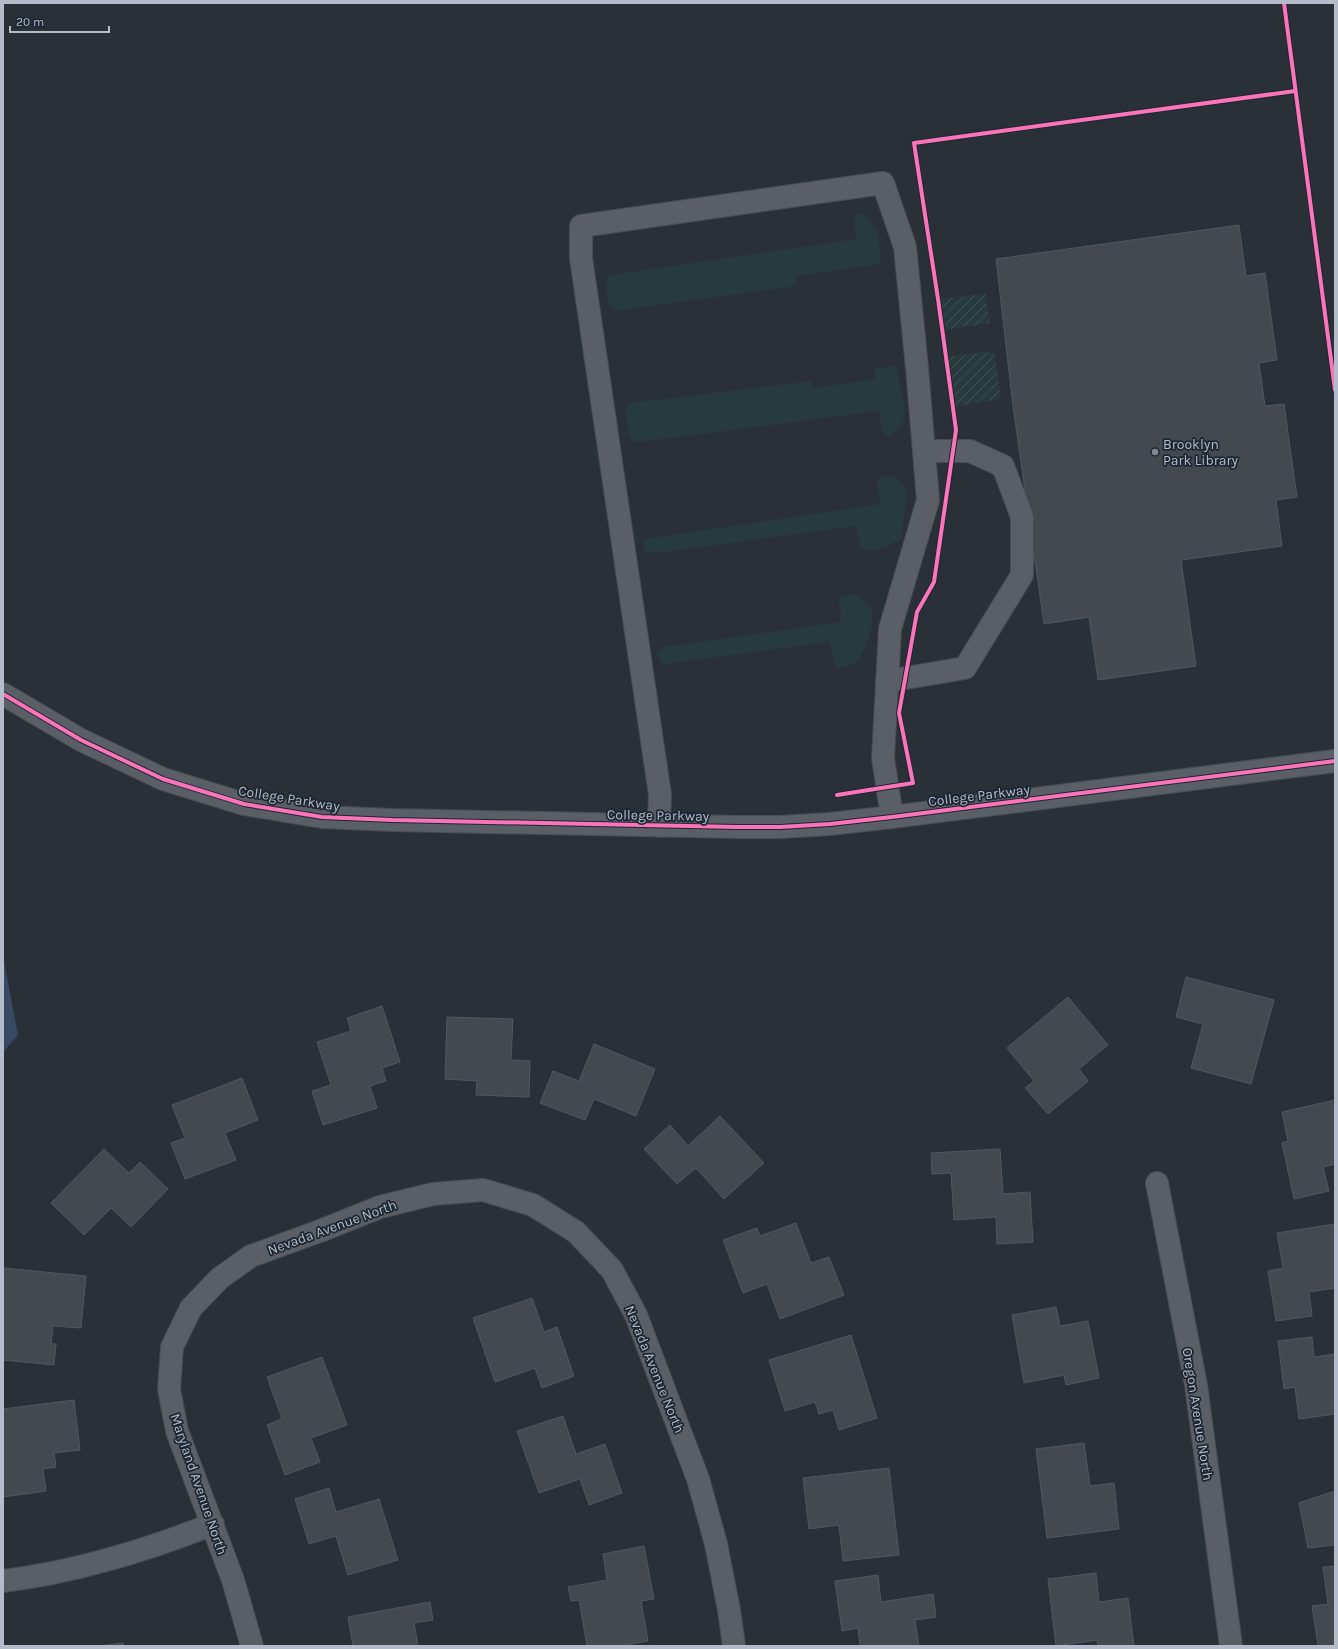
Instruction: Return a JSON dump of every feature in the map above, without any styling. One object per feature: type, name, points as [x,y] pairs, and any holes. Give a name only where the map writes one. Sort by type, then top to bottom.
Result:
[{"type":"street","points":[[659,826],[660,795],[581,258],[581,226],[884,183],[905,247],[928,500],[890,629],[883,758],[892,817]]},
{"type":"street","points":[[888,681],[965,668],[1022,575],[1022,517],[1003,466],[970,451],[924,451]]},
{"type":"street","name":"College Parkway","points":[[3,694],[81,740],[163,779],[244,804],[322,817],[659,826],[780,827],[830,824],[892,817],[1335,761]]},
{"type":"street","name":"Oregon Avenue North","points":[[1157,1183],[1196,1385],[1231,1646]]},
{"type":"street","name":"Nevada Avenue North","points":[[251,1256],[380,1207],[433,1194],[483,1190],[533,1205],[576,1232],[612,1270],[636,1315],[698,1479],[716,1544],[729,1610],[734,1646]]},
{"type":"street","name":"Maryland Avenue North","points":[[251,1256],[220,1278],[191,1308],[172,1347],[169,1389],[178,1430],[233,1580],[252,1646]]},
{"type":"street","points":[[3,1581],[98,1564],[213,1524]]},
{"type":"green space","points":[[861,213],[868,218],[876,229],[881,264],[796,276],[797,286],[615,311],[610,304],[606,277],[610,275],[856,239],[854,220],[855,215]]},
{"type":"green space","points":[[985,294],[990,323],[942,330],[938,299]]},
{"type":"green space","points":[[994,351],[1001,399],[952,407],[946,357]]},
{"type":"green space","points":[[896,365],[906,413],[900,429],[888,437],[882,429],[879,411],[640,442],[632,441],[628,433],[626,407],[629,403],[811,381],[813,388],[875,379],[875,369]]},
{"type":"green space","points":[[891,475],[896,477],[904,485],[906,490],[901,539],[877,550],[861,549],[856,526],[657,553],[646,552],[643,545],[644,539],[880,504],[877,482],[882,477]]},
{"type":"green space","points":[[854,594],[870,606],[872,622],[869,636],[858,662],[845,667],[836,668],[830,642],[664,664],[660,662],[657,653],[663,647],[841,622],[839,599],[841,596]]},
{"type":"water","points":[[3,956],[18,1035],[3,1052]]},
{"type":"building","name":"Brooklyn Park Library","points":[[1239,225],[1246,276],[1265,273],[1277,360],[1259,363],[1265,406],[1284,404],[1297,497],[1276,500],[1282,546],[1181,560],[1196,666],[1098,680],[1089,617],[1044,624],[1013,406],[996,259]]},
{"type":"building","points":[[1186,977],[1274,1000],[1251,1084],[1191,1068],[1203,1024],[1176,1017]]},
{"type":"building","points":[[1068,997],[1108,1045],[1079,1069],[1088,1081],[1048,1114],[1025,1088],[1034,1081],[1007,1048]]},
{"type":"building","points":[[382,1006],[400,1062],[382,1068],[386,1081],[370,1086],[377,1108],[323,1125],[312,1091],[331,1085],[317,1042],[351,1031],[347,1018]]},
{"type":"building","points":[[447,1017],[513,1019],[511,1060],[530,1061],[529,1097],[476,1095],[477,1081],[445,1079]]},
{"type":"building","points":[[594,1044],[655,1069],[636,1116],[594,1099],[585,1120],[540,1103],[553,1071],[579,1081]]},
{"type":"building","points":[[242,1078],[258,1120],[225,1133],[236,1160],[185,1179],[171,1143],[185,1138],[172,1105]]},
{"type":"building","points":[[1335,1100],[1335,1164],[1323,1167],[1329,1191],[1294,1199],[1282,1143],[1288,1141],[1282,1112]]},
{"type":"building","points":[[720,1116],[764,1163],[724,1199],[696,1168],[677,1184],[644,1149],[670,1125],[688,1146]]},
{"type":"building","points":[[104,1149],[129,1173],[140,1162],[168,1189],[131,1227],[111,1208],[84,1235],[51,1203]]},
{"type":"building","points":[[1000,1149],[1003,1194],[1030,1192],[1033,1242],[997,1244],[996,1217],[954,1220],[951,1173],[932,1174],[931,1153]]},
{"type":"building","points":[[796,1223],[811,1263],[829,1257],[844,1295],[780,1319],[767,1284],[743,1293],[723,1240],[757,1228],[760,1236]]},
{"type":"building","points":[[1335,1224],[1335,1288],[1309,1292],[1312,1316],[1276,1321],[1268,1271],[1283,1268],[1277,1233]]},
{"type":"building","points":[[3,1268],[86,1276],[81,1328],[53,1326],[51,1344],[56,1344],[54,1365],[3,1360]]},
{"type":"building","points":[[532,1298],[544,1332],[557,1327],[574,1376],[542,1388],[535,1368],[495,1382],[473,1318]]},
{"type":"building","points":[[1056,1307],[1060,1326],[1088,1321],[1099,1378],[1066,1385],[1064,1375],[1024,1383],[1012,1315]]},
{"type":"building","points":[[851,1335],[877,1418],[839,1430],[833,1410],[819,1414],[815,1402],[785,1411],[769,1360]]},
{"type":"building","points":[[1312,1337],[1314,1357],[1335,1354],[1335,1414],[1299,1419],[1295,1387],[1284,1389],[1278,1341]]},
{"type":"building","points":[[322,1357],[347,1425],[311,1438],[320,1462],[285,1475],[267,1425],[282,1419],[267,1377]]},
{"type":"building","points":[[74,1400],[80,1450],[54,1453],[56,1467],[43,1469],[46,1491],[3,1497],[3,1409]]},
{"type":"building","points":[[563,1416],[576,1454],[605,1444],[622,1493],[589,1505],[580,1479],[539,1493],[517,1431]]},
{"type":"building","points":[[1084,1443],[1090,1486],[1114,1483],[1119,1529],[1047,1538],[1036,1449]]},
{"type":"building","points":[[889,1468],[899,1555],[843,1561],[839,1525],[809,1529],[803,1478]]},
{"type":"building","points":[[329,1488],[336,1512],[379,1499],[398,1560],[348,1575],[336,1536],[309,1544],[295,1499]]},
{"type":"building","points":[[1335,1491],[1335,1545],[1308,1548],[1299,1503]]},
{"type":"building","points":[[644,1546],[654,1599],[641,1601],[648,1641],[619,1646],[587,1646],[579,1600],[571,1601],[568,1587],[607,1580],[603,1554]]},
{"type":"building","points":[[1335,1566],[1335,1646],[1318,1646],[1312,1606],[1328,1604],[1323,1567]]},
{"type":"building","points":[[1096,1573],[1099,1602],[1128,1598],[1134,1646],[1098,1646],[1097,1640],[1056,1646],[1048,1579]]},
{"type":"building","points":[[878,1575],[881,1602],[933,1594],[936,1617],[915,1620],[919,1646],[860,1646],[858,1628],[842,1631],[835,1581]]},
{"type":"building","points":[[430,1602],[433,1620],[414,1623],[418,1646],[353,1646],[348,1617]]},
{"type":"building","points":[[123,1643],[124,1646],[99,1646]]},
{"type":"cycle path","points":[[1284,3],[1335,390]]},
{"type":"cycle path","points":[[837,795],[913,783],[899,713],[917,612],[934,582],[956,430],[914,143],[1295,91]]},
{"type":"cycle path","points":[[3,694],[81,740],[163,779],[244,804],[322,817],[392,820],[780,827],[830,824],[892,817],[1335,761]]},
{"type":"place","name":"Brooklyn Park Library","points":[[1155,452]]}]
